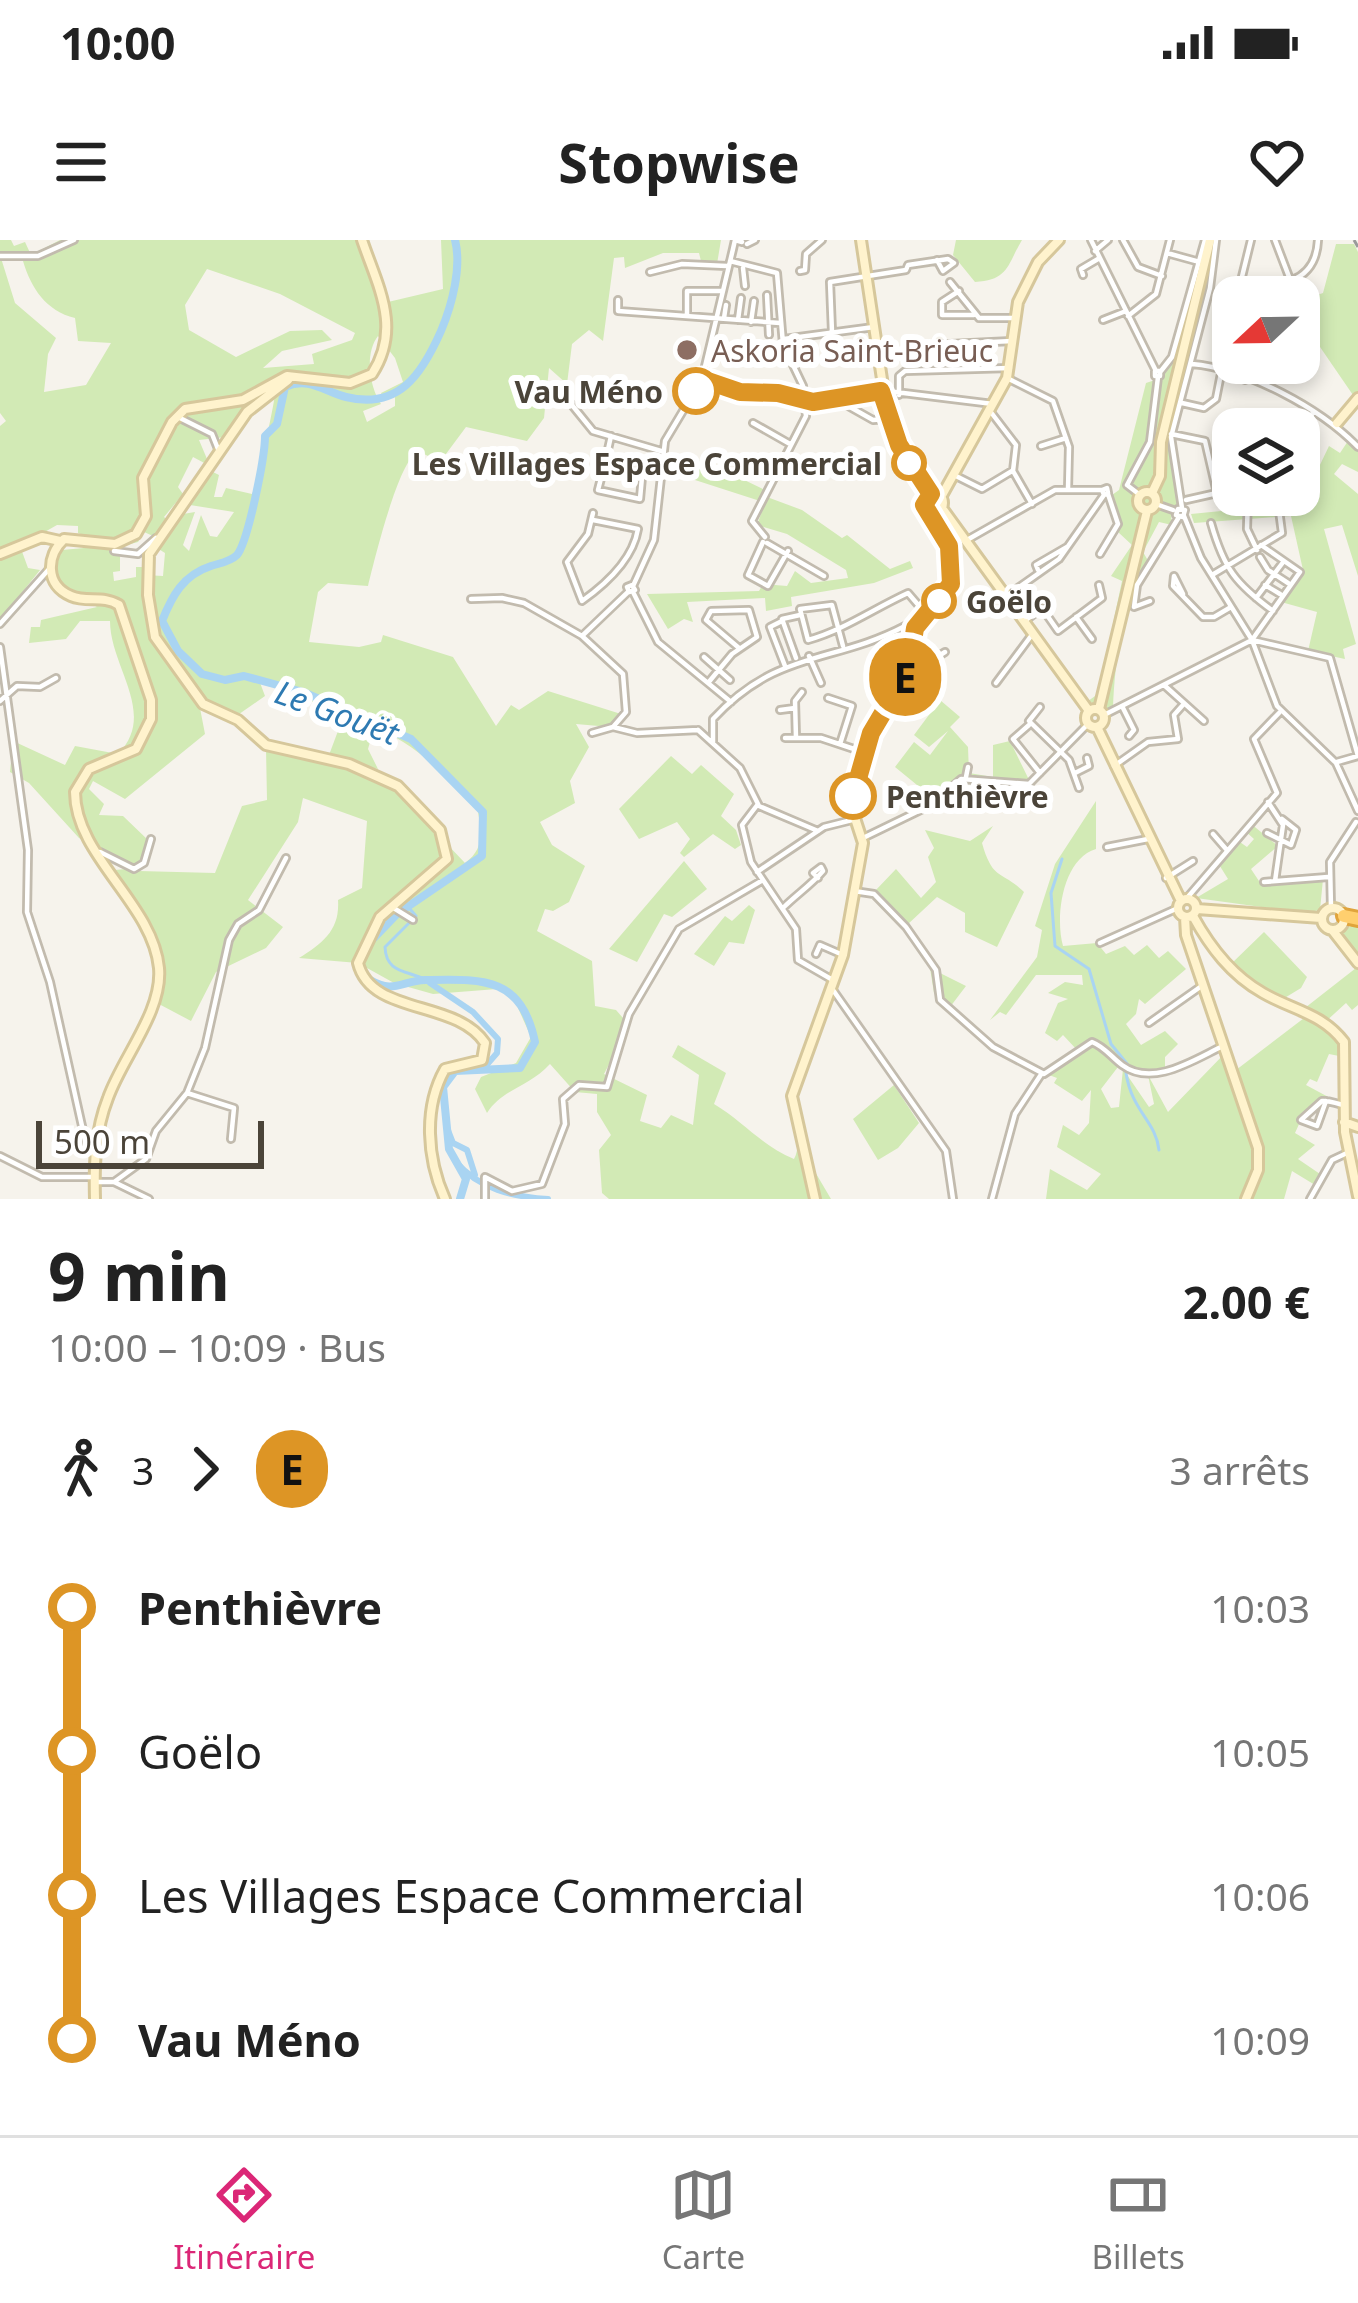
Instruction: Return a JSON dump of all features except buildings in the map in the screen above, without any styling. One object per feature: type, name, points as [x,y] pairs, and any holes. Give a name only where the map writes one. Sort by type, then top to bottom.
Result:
[{"type":"main road","points":[[362,240],[386,312],[388,345],[367,379],[291,379],[272,388],[247,412],[147,561],[149,612],[160,647],[203,704],[238,721],[266,745],[310,752],[384,776],[412,797],[440,830],[447,859],[364,940],[358,968],[379,992],[439,1010],[482,1036],[487,1048],[477,1063],[445,1069],[433,1098],[431,1146],[445,1199]]},
{"type":"main road","points":[[861,240],[889,419],[937,503],[1097,712]]},
{"type":"main road","points":[[815,1199],[792,1096],[843,955],[863,838],[852,803],[862,752],[909,669],[915,628],[952,579],[949,546],[936,533],[937,503],[1009,373],[1012,322],[1045,256],[1059,240]]},
{"type":"main road","points":[[1210,240],[1152,493],[1156,504],[1148,511],[1093,725],[1166,878],[1239,976],[1266,995],[1314,1015],[1338,1035],[1346,1050],[1344,1122],[1358,1196]]},
{"type":"main road","points":[[0,554],[42,537],[115,544],[136,534],[146,516],[143,478],[177,416],[191,407],[243,400],[287,376],[337,380]]},
{"type":"main road","points":[[1337,422],[1358,398]]},
{"type":"main road","points":[[1148,511],[1139,506],[1140,495],[1152,493]]},
{"type":"main road","points":[[60,541],[50,568],[72,597],[108,599],[119,605],[151,700],[151,719],[136,749],[89,769],[76,786],[77,809],[152,944],[159,972],[151,1007],[107,1099],[92,1149],[95,1199]]},
{"type":"main road","points":[[1093,725],[1097,712]]},
{"type":"main road","points":[[1182,902],[1192,914],[1203,985],[1259,1159],[1246,1199]]},
{"type":"main road","points":[[1192,914],[1341,920]]},
{"type":"main road","points":[[1322,919],[1341,920]]},
{"type":"main road","points":[[1341,920],[1344,947],[1358,963]]},
{"type":"main road","points":[[1344,1122],[1358,1126]]},
{"type":"street","points":[[0,256],[38,256],[74,240]]},
{"type":"street","points":[[800,271],[806,270],[806,254],[822,240]]},
{"type":"street","points":[[1083,275],[1081,269],[1094,249],[1107,240]]},
{"type":"street","points":[[1124,240],[1138,268],[1162,276]]},
{"type":"street","points":[[1102,320],[1154,298],[1171,240]]},
{"type":"street","points":[[1158,373],[1172,357],[1196,261],[1210,240]]},
{"type":"street","points":[[1210,240],[1214,273],[1171,434],[1181,511],[1212,576],[1252,640],[1281,712],[1336,763],[1358,811],[1357,822],[1338,846],[1328,877],[1341,920]]},
{"type":"street","points":[[1242,276],[1251,240]]},
{"type":"street","points":[[1275,240],[1289,276]]},
{"type":"street","points":[[1298,276],[1311,266],[1318,240]]},
{"type":"street","points":[[720,317],[729,264],[745,241]]},
{"type":"street","points":[[967,540],[1067,489],[1105,492],[1127,485],[1150,442],[1158,373],[1094,249]]},
{"type":"street","points":[[1167,253],[1196,261]]},
{"type":"street","points":[[832,332],[830,282],[938,260]]},
{"type":"street","points":[[650,272],[696,263],[777,273],[782,340],[805,400],[806,416],[752,521],[765,541],[824,576]]},
{"type":"street","points":[[742,284],[744,266]]},
{"type":"street","points":[[950,282],[976,315]]},
{"type":"street","points":[[687,314],[687,291],[722,291]]},
{"type":"street","points":[[959,291],[941,303],[942,315],[1012,322]]},
{"type":"street","points":[[766,295],[769,335]]},
{"type":"street","points":[[737,320],[741,298]]},
{"type":"street","points":[[618,299],[618,311],[780,323]]},
{"type":"street","points":[[751,322],[754,301]]},
{"type":"street","points":[[582,636],[631,589],[655,540],[663,452],[674,423],[702,379],[726,305]]},
{"type":"street","points":[[782,340],[874,326]]},
{"type":"street","points":[[931,345],[1012,341]]},
{"type":"street","points":[[754,361],[787,357]]},
{"type":"street","points":[[1192,364],[1212,368]]},
{"type":"street","points":[[899,394],[899,376],[905,371],[1009,373],[1050,397],[1066,438],[1067,489]]},
{"type":"street","points":[[702,379],[740,392],[805,400],[883,392],[991,408],[1016,445],[1013,471],[1032,504]]},
{"type":"street","points":[[1182,403],[1201,407],[1214,403],[1217,384]]},
{"type":"street","points":[[1254,384],[1304,408]]},
{"type":"street","points":[[834,398],[873,420],[889,419]]},
{"type":"street","points":[[568,401],[593,431],[663,452]]},
{"type":"street","points":[[1320,415],[1337,422],[1358,447]]},
{"type":"street","points":[[177,416],[212,434],[221,454]]},
{"type":"street","points":[[752,424],[790,444]]},
{"type":"street","points":[[1130,615],[1137,585],[1181,511],[1217,493],[1205,441],[1171,434]]},
{"type":"street","points":[[605,464],[642,477],[640,500],[598,490],[611,436]]},
{"type":"street","points":[[1041,446],[1066,438]]},
{"type":"street","points":[[954,475],[982,488],[1013,471]]},
{"type":"street","points":[[1127,485],[1140,495]]},
{"type":"street","points":[[1008,595],[1067,547],[1105,492]]},
{"type":"street","points":[[1100,554],[1118,520],[1105,492]]},
{"type":"street","points":[[1156,504],[1181,511]]},
{"type":"street","points":[[1250,516],[1247,529],[1259,551],[1288,583]]},
{"type":"street","points":[[1279,516],[1286,547]]},
{"type":"street","points":[[593,517],[638,529],[632,551],[613,573],[582,601],[567,562],[593,517]]},
{"type":"street","points":[[1211,523],[1228,566],[1247,595],[1274,611]]},
{"type":"street","points":[[114,551],[142,551],[172,524]]},
{"type":"street","points":[[1212,576],[1259,551],[1282,532]]},
{"type":"street","points":[[1205,537],[1214,533]]},
{"type":"street","points":[[765,541],[748,574],[768,586],[788,551]]},
{"type":"street","points":[[1097,712],[1122,706],[1252,640],[1300,572],[1259,551]]},
{"type":"street","points":[[1256,598],[1284,561]]},
{"type":"street","points":[[0,623],[50,568]]},
{"type":"street","points":[[613,573],[631,589],[658,643],[731,702]]},
{"type":"street","points":[[1265,585],[1280,594]]},
{"type":"street","points":[[1026,620],[1042,608],[1058,631],[1102,598],[1099,586]]},
{"type":"street","points":[[843,647],[838,632],[832,605],[802,608],[806,640],[838,632],[857,615],[908,592],[926,614]]},
{"type":"street","points":[[1183,594],[1207,619],[1232,607]]},
{"type":"street","points":[[471,599],[502,598],[524,604],[582,636],[625,678],[626,712],[613,727]]},
{"type":"street","points":[[1134,607],[1150,601]]},
{"type":"street","points":[[708,683],[739,648],[756,639],[752,612],[711,610],[706,620],[739,648]]},
{"type":"street","points":[[785,666],[770,627],[800,615]]},
{"type":"street","points":[[1076,617],[1092,640]]},
{"type":"street","points":[[782,621],[798,660]]},
{"type":"street","points":[[699,731],[731,702],[785,666],[905,626],[915,628]]},
{"type":"street","points":[[996,682],[1035,633]]},
{"type":"street","points":[[1252,640],[1330,658],[1358,755],[1336,763]]},
{"type":"street","points":[[0,647],[14,780],[28,850],[27,912],[50,982],[92,1149]]},
{"type":"street","points":[[909,669],[915,671],[945,652]]},
{"type":"street","points":[[808,656],[821,683]]},
{"type":"street","points":[[704,657],[730,680]]},
{"type":"street","points":[[3,696],[16,686],[40,687],[56,678]]},
{"type":"street","points":[[1164,684],[1182,706],[1204,721]]},
{"type":"street","points":[[796,738],[795,707],[802,692]]},
{"type":"street","points":[[828,698],[852,706]]},
{"type":"street","points":[[840,744],[856,698]]},
{"type":"street","points":[[1122,706],[1134,730],[1129,736]]},
{"type":"street","points":[[1114,766],[1148,742],[1180,737],[1174,715],[1182,706]]},
{"type":"street","points":[[780,710],[795,707]]},
{"type":"street","points":[[1040,707],[1031,724],[1012,739],[1040,773]]},
{"type":"street","points":[[1100,944],[1182,902],[1277,793],[1254,739],[1281,712]]},
{"type":"street","points":[[713,743],[710,728],[716,715]]},
{"type":"street","points":[[1031,724],[1076,773],[1079,788]]},
{"type":"street","points":[[966,777],[1016,787],[1040,773],[1093,725]]},
{"type":"street","points":[[592,733],[613,727],[637,733],[710,728]]},
{"type":"street","points":[[699,731],[740,768],[758,805],[818,831]]},
{"type":"street","points":[[785,739],[840,744],[862,752]]},
{"type":"street","points":[[1076,773],[1087,768],[1087,758]]},
{"type":"street","points":[[863,838],[927,807],[966,777],[968,766]]},
{"type":"street","points":[[1267,833],[1280,844],[1291,845],[1296,830],[1268,802]]},
{"type":"street","points":[[758,805],[741,831],[760,876],[796,929],[798,960],[833,985],[946,1151],[952,1199]]},
{"type":"street","points":[[485,1199],[483,1181],[512,1191],[542,1184],[565,1124],[563,1100],[579,1085],[607,1088],[629,1014],[679,929],[754,886],[760,876],[818,831],[856,819]]},
{"type":"street","points":[[1275,881],[1282,819]]},
{"type":"street","points":[[1213,834],[1226,848]]},
{"type":"street","points":[[100,852],[134,869],[144,863],[151,839]]},
{"type":"street","points":[[1107,847],[1132,846],[1148,839]]},
{"type":"street","points":[[1128,854],[1132,846]]},
{"type":"street","points":[[114,1182],[134,1173],[146,1160],[156,1131],[187,1093],[206,1048],[229,940],[238,924],[259,910],[286,858]]},
{"type":"street","points":[[1166,878],[1193,861]]},
{"type":"street","points":[[1264,882],[1328,877]]},
{"type":"street","points":[[783,908],[818,878]]},
{"type":"street","points":[[854,891],[874,894],[906,927],[936,970],[938,992],[946,1007],[984,1041],[1042,1073]]},
{"type":"street","points":[[395,910],[412,919]]},
{"type":"street","points":[[809,940],[843,955]]},
{"type":"street","points":[[816,955],[820,945]]},
{"type":"street","points":[[1149,1022],[1203,985]]},
{"type":"street","points":[[992,1199],[1015,1114],[1042,1073],[1092,1042],[1128,1069],[1143,1073],[1185,1066],[1223,1046]]},
{"type":"street","points":[[187,1093],[235,1109],[230,1138]]},
{"type":"street","points":[[1326,1101],[1317,1126],[1300,1120],[1311,1106],[1326,1101],[1344,1105]]},
{"type":"street","points":[[1310,1199],[1332,1160],[1347,1153]]},
{"type":"street","points":[[0,1156],[42,1177],[114,1182],[149,1199]]},
{"type":"green space","points":[[0,240],[11,240],[14,246],[25,242],[31,255],[60,240],[366,240],[388,302],[443,289],[441,240],[721,240],[717,264],[701,261],[699,253],[663,253],[625,268],[624,257],[614,258],[603,341],[589,330],[572,344],[567,384],[549,368],[544,418],[527,441],[466,427],[440,462],[418,451],[395,491],[368,586],[328,583],[318,592],[309,642],[359,647],[381,642],[383,635],[453,657],[496,726],[511,705],[519,710],[548,691],[621,714],[610,727],[576,724],[589,747],[570,781],[575,803],[540,822],[552,845],[585,866],[569,902],[553,911],[545,909],[537,931],[592,961],[595,1006],[616,1010],[623,1018],[622,1039],[604,1074],[647,1095],[640,1121],[661,1128],[671,1115],[693,1125],[699,1075],[672,1057],[678,1045],[726,1073],[714,1104],[794,1159],[792,1085],[811,1165],[831,1199],[609,1199],[602,1193],[599,1150],[611,1135],[597,1112],[597,1094],[575,1092],[550,1064],[500,1098],[487,1113],[475,1089],[481,1077],[516,1063],[531,1037],[514,999],[497,989],[433,994],[394,983],[358,963],[299,958],[328,935],[338,900],[362,888],[367,821],[303,798],[298,822],[248,900],[283,927],[266,948],[216,972],[191,1021],[157,1003],[154,943],[115,870],[126,869],[79,838],[29,783],[10,772],[13,741],[65,765],[75,746],[118,754],[134,723],[110,621],[80,621],[66,639],[29,643],[31,627],[40,627],[41,620],[97,607],[61,587],[53,571],[62,550],[84,548],[86,536],[78,533],[78,526],[57,525],[20,546],[28,568],[40,570],[0,620],[0,426],[6,421],[0,413]],"holes":[[[1,258],[23,261],[41,297],[75,318],[78,341],[111,343],[86,385],[44,392],[48,354],[56,338],[15,303]],[[207,269],[280,294],[355,333],[352,340],[312,354],[314,364],[263,368],[282,351],[332,340],[322,330],[290,331],[236,357],[189,330],[185,305]],[[378,336],[395,358],[403,382],[381,393],[384,400],[395,397],[395,406],[367,422],[363,411],[381,404],[370,371]],[[275,394],[252,494],[226,488],[222,497],[214,497],[219,475],[213,472],[190,505],[234,512],[217,537],[210,536],[201,515],[189,551],[183,545],[195,512],[183,514],[157,548],[165,553],[163,576],[145,575],[143,567],[136,567],[136,577],[114,581],[113,572],[120,571],[120,547],[138,542],[144,532],[153,536],[168,520],[164,517],[183,494],[178,487],[193,457],[210,466],[199,440],[226,437]],[[259,680],[344,715],[329,755],[333,758],[378,769],[368,749],[374,728],[388,734],[476,801],[481,835],[477,850],[465,863],[384,778],[287,749],[266,748],[267,800],[242,806],[215,873],[139,871],[148,840],[123,816],[99,815],[104,804],[89,789],[93,781],[125,799],[205,734],[199,703],[232,719],[265,696]]]},
{"type":"green space","points":[[956,240],[1022,240],[1001,274],[975,282],[953,255]]},
{"type":"green space","points":[[1336,244],[1354,244],[1358,252],[1358,404],[1342,425],[1335,418],[1355,398],[1320,347],[1323,293]]},
{"type":"green space","points":[[1212,245],[1169,436],[1180,501],[1171,514],[1172,525],[1159,522],[1143,552],[1150,564],[1127,614],[1113,707],[1107,709],[1088,701],[1098,694],[1122,581],[1111,576],[1132,545],[1118,532],[1121,522],[1112,495],[1119,490],[1146,383],[1161,378],[1171,366],[1194,276]]},
{"type":"green space","points":[[1348,441],[1358,451],[1358,472],[1342,464],[1334,474],[1358,494],[1358,576],[1342,525],[1324,529],[1356,644],[1343,649],[1345,659],[1308,651],[1317,612],[1281,602],[1303,570],[1291,516],[1320,516],[1320,465],[1329,446],[1340,453]]},
{"type":"green space","points":[[666,455],[705,461],[765,490],[760,501],[664,470]]},
{"type":"green space","points":[[767,497],[802,510],[842,538],[847,535],[890,569],[910,561],[913,568],[874,583],[791,597],[792,606],[766,611],[765,598],[687,602],[693,622],[684,619],[668,629],[647,594],[759,591],[763,584],[787,586],[795,571],[811,583],[848,578],[846,570],[787,534],[757,525]]},
{"type":"green space","points":[[1212,512],[1212,516],[1291,516],[1194,523],[1191,514]]},
{"type":"green space","points":[[940,700],[960,717],[950,727],[968,747],[969,773],[993,777],[993,745],[1010,741],[1032,786],[1013,789],[967,780],[939,803],[895,767],[914,742],[930,755],[948,731],[929,747],[914,735]]},
{"type":"green space","points":[[671,756],[692,774],[701,765],[734,794],[721,816],[736,830],[741,845],[735,849],[713,834],[684,857],[680,853],[690,839],[677,822],[639,839],[619,809]]},
{"type":"green space","points":[[1096,801],[1096,849],[1075,864],[1064,891],[1063,946],[1097,943],[1106,954],[1125,946],[1134,955],[1147,945],[1159,958],[1168,951],[1186,969],[1145,1004],[1139,999],[1136,1014],[1126,1024],[1141,1045],[1165,1031],[1178,1044],[1165,1057],[1165,1069],[1139,1070],[1121,1063],[1101,1089],[1111,1108],[1119,1107],[1123,1069],[1149,1107],[1154,1104],[1148,1075],[1168,1112],[1228,1050],[1236,1070],[1308,1015],[1301,1011],[1356,968],[1332,939],[1351,926],[1348,911],[1358,914],[1358,1005],[1352,1010],[1346,1003],[1323,1024],[1342,1045],[1344,1057],[1329,1054],[1317,1082],[1310,1079],[1306,1085],[1332,1099],[1311,1105],[1295,1133],[1315,1145],[1298,1159],[1320,1174],[1315,1185],[1292,1171],[1284,1199],[1046,1199],[1050,1169],[1087,1190],[1101,1174],[1057,1147],[1063,1125],[1079,1135],[1089,1123],[1091,1090],[1082,1101],[1049,1075],[1078,1051],[1063,1035],[1057,1041],[1045,1033],[1058,1003],[1068,999],[1048,993],[1065,982],[1083,985],[1082,975],[1036,975],[1006,1015],[1000,1012],[990,1020],[1037,957],[1042,930],[1035,926],[1055,864]]},
{"type":"green space","points":[[1250,823],[1278,846],[1251,869],[1261,884],[1323,879],[1320,910],[1304,913],[1196,898],[1228,879],[1218,863],[1237,840],[1247,847],[1254,839],[1244,830]]},
{"type":"green space","points":[[993,826],[982,843],[986,855],[994,870],[1024,892],[997,947],[965,932],[965,913],[937,897],[907,925],[938,972],[966,986],[947,1011],[934,993],[929,962],[908,934],[872,895],[851,888],[874,892],[896,869],[921,898],[936,882],[928,857],[934,848],[925,830],[970,841]]},
{"type":"green space","points":[[684,861],[707,889],[672,917],[664,914],[637,962],[609,949]]},
{"type":"green space","points":[[749,905],[755,910],[744,944],[729,942],[714,966],[694,954],[725,916],[732,921]]},
{"type":"green space","points":[[1264,932],[1307,977],[1301,988],[1278,1002],[1230,965]]},
{"type":"green space","points":[[894,1085],[919,1123],[898,1148],[878,1160],[853,1119]]},
{"type":"waterway","name":"Le Gouët","points":[[372,940],[397,914],[482,856],[483,812],[411,739],[303,692],[244,676],[225,680],[202,674],[178,651],[162,621],[186,581],[237,555],[255,498],[265,436],[277,424],[285,387],[309,384],[365,400],[394,393],[417,374],[449,310],[457,274],[455,240]]},
{"type":"waterway","points":[[1062,859],[1051,893],[1055,946],[1089,969],[1111,1044],[1128,1065]]},
{"type":"waterway","points":[[410,909],[416,916],[385,947],[386,956],[394,967],[426,980]]},
{"type":"waterway","name":"Le Gouët","points":[[370,980],[391,986],[425,980],[482,982],[509,993],[529,1020],[535,1042],[520,1068],[455,1071],[443,1087],[449,1149],[466,1179],[460,1199]]},
{"type":"waterway","points":[[430,983],[473,1012],[498,1039],[497,1053],[484,1068]]},
{"type":"waterway","points":[[1126,1073],[1159,1150]]},
{"type":"waterway","points":[[446,1125],[453,1143],[467,1150],[475,1175]]},
{"type":"waterway","points":[[456,1162],[475,1179],[498,1190],[548,1199]]},
{"type":"railway","points":[[1354,240],[1358,247]]},
{"type":"bus line","name":"E","points":[[696,391],[702,379],[740,392],[778,393],[813,402],[881,391],[899,445],[931,494],[924,505],[932,513],[936,533],[949,546],[951,584],[915,628],[909,669],[871,733],[853,796]]},
{"type":"place","name":"Askoria Saint-Brieuc","points":[[687,350]]},
{"type":"place","name":"Vau Méno","points":[[696,391]]},
{"type":"place","name":"Les Villages Espace Commercial","points":[[909,463]]},
{"type":"place","name":"Goëlo","points":[[939,601]]},
{"type":"place","name":"Penthièvre","points":[[853,796]]}]
